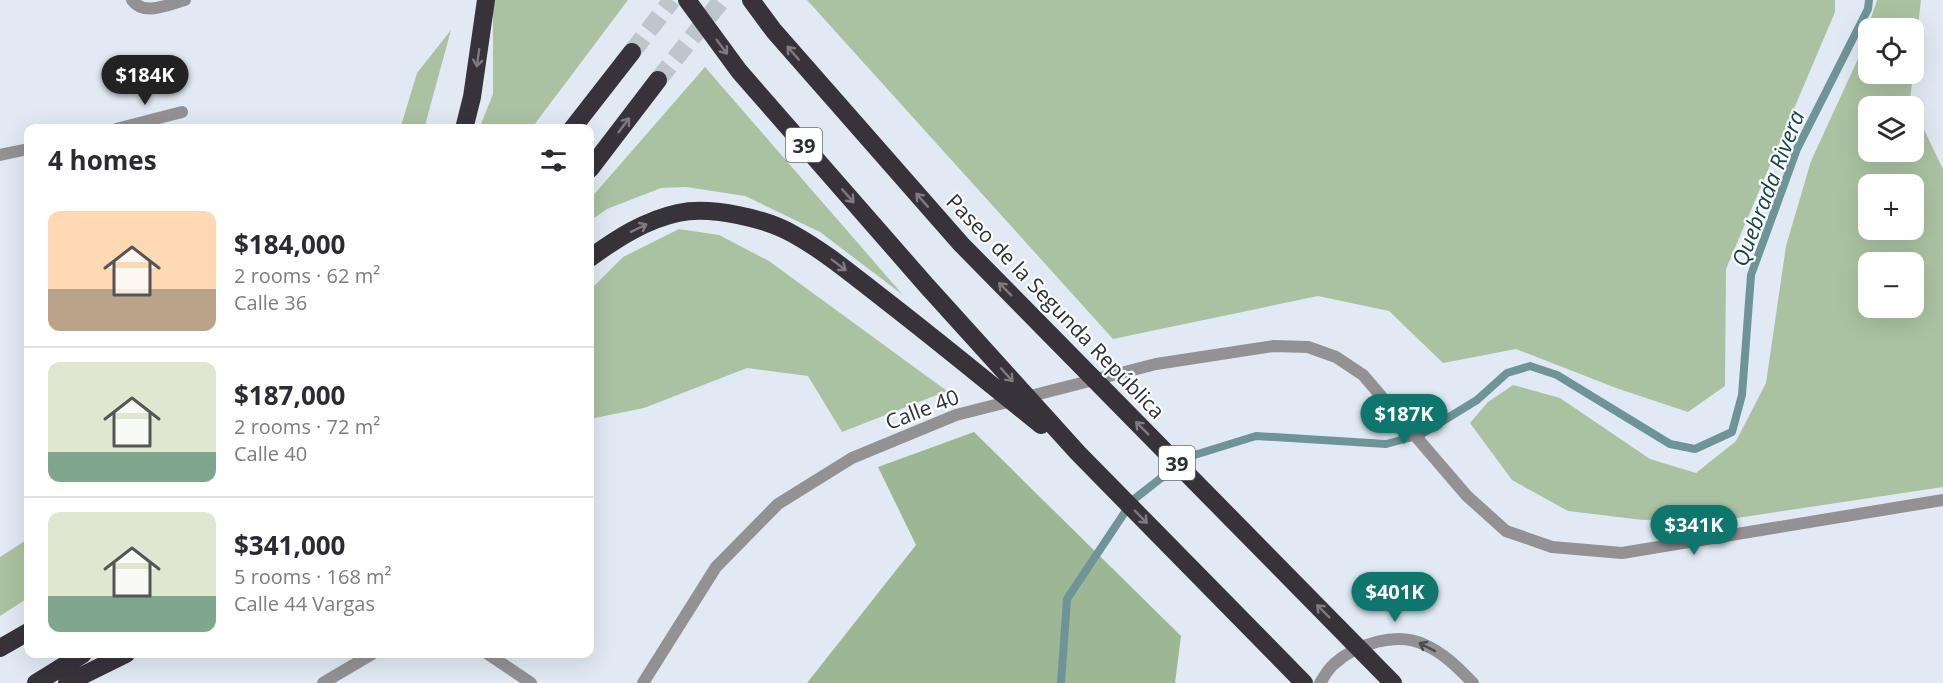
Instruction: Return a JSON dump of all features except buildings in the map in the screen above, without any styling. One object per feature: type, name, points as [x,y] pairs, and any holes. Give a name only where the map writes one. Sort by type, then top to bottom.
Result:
[{"type":"highway","points":[[465,124],[472,97],[486,0]]},
{"type":"highway","name":"39","points":[[687,0],[740,70],[926,285],[1078,453],[1304,683]]},
{"type":"highway","name":"Paseo de la Segunda República","points":[[751,0],[774,31],[961,244],[1393,683]]},
{"type":"highway","points":[[576,124],[632,51]]},
{"type":"highway","points":[[594,164],[658,80]]},
{"type":"highway","points":[[594,255],[646,224],[679,213],[712,212],[750,217],[792,233],[833,260],[1078,453]]},
{"type":"highway","points":[[0,648],[24,634]]},
{"type":"highway","points":[[36,683],[77,658]]},
{"type":"highway","points":[[67,683],[118,658]]},
{"type":"street","points":[[132,0],[143,9],[152,9],[185,0]]},
{"type":"street","points":[[135,124],[182,112]]},
{"type":"street","points":[[0,155],[24,150]]},
{"type":"street","name":"Calle 40","points":[[643,683],[716,567],[778,504],[852,458],[956,415],[1156,363],[1274,346],[1308,348],[1336,357],[1363,375],[1467,496],[1506,531],[1552,547],[1622,553],[1943,500]]},
{"type":"street","points":[[1320,683],[1333,664],[1367,644],[1394,638],[1425,644],[1455,664],[1473,683]]},
{"type":"street","points":[[322,683],[365,658]]},
{"type":"street","points":[[494,658],[531,683]]},
{"type":"green space","points":[[493,0],[628,0],[535,124],[481,124],[493,94]]},
{"type":"green space","points":[[807,0],[1835,0],[1835,12],[1726,269],[1725,386],[1688,412],[1616,388],[1516,349],[1443,363],[1389,311],[1318,296],[1113,339]]},
{"type":"green space","points":[[1877,0],[1921,0],[1919,18],[1871,18]]},
{"type":"green space","points":[[451,30],[425,124],[402,124],[417,73]]},
{"type":"green space","points":[[1858,58],[1858,84],[1912,84],[1910,96],[1858,96],[1858,162],[1924,162],[1924,130],[1943,169],[1943,487],[1737,518],[1643,520],[1568,511],[1512,480],[1470,423],[1488,402],[1513,385],[1560,398],[1650,459],[1696,473],[1736,441],[1766,383],[1786,246],[1811,161]]},
{"type":"green space","points":[[705,67],[903,295],[820,232],[745,196],[686,187],[661,188],[607,209],[594,218],[594,194]]},
{"type":"green space","points":[[679,229],[719,235],[769,261],[947,391],[842,432],[808,376],[747,368],[644,408],[594,418],[594,286],[623,257]]},
{"type":"green space","points":[[974,432],[1181,636],[1175,683],[807,683],[916,545],[878,467]]},
{"type":"green space","points":[[24,542],[24,601],[0,616],[0,557]]},
{"type":"waterway","name":"Quebrada Rivera","points":[[1061,683],[1067,599],[1133,500],[1188,457],[1256,436],[1386,444],[1420,435],[1477,400],[1507,373],[1530,366],[1557,375],[1670,444],[1695,449],[1732,432],[1742,395],[1751,275],[1797,149],[1868,9],[1869,0]]},
{"type":"tunnel","points":[[632,52],[672,0]]},
{"type":"tunnel","points":[[658,80],[722,0]]}]
